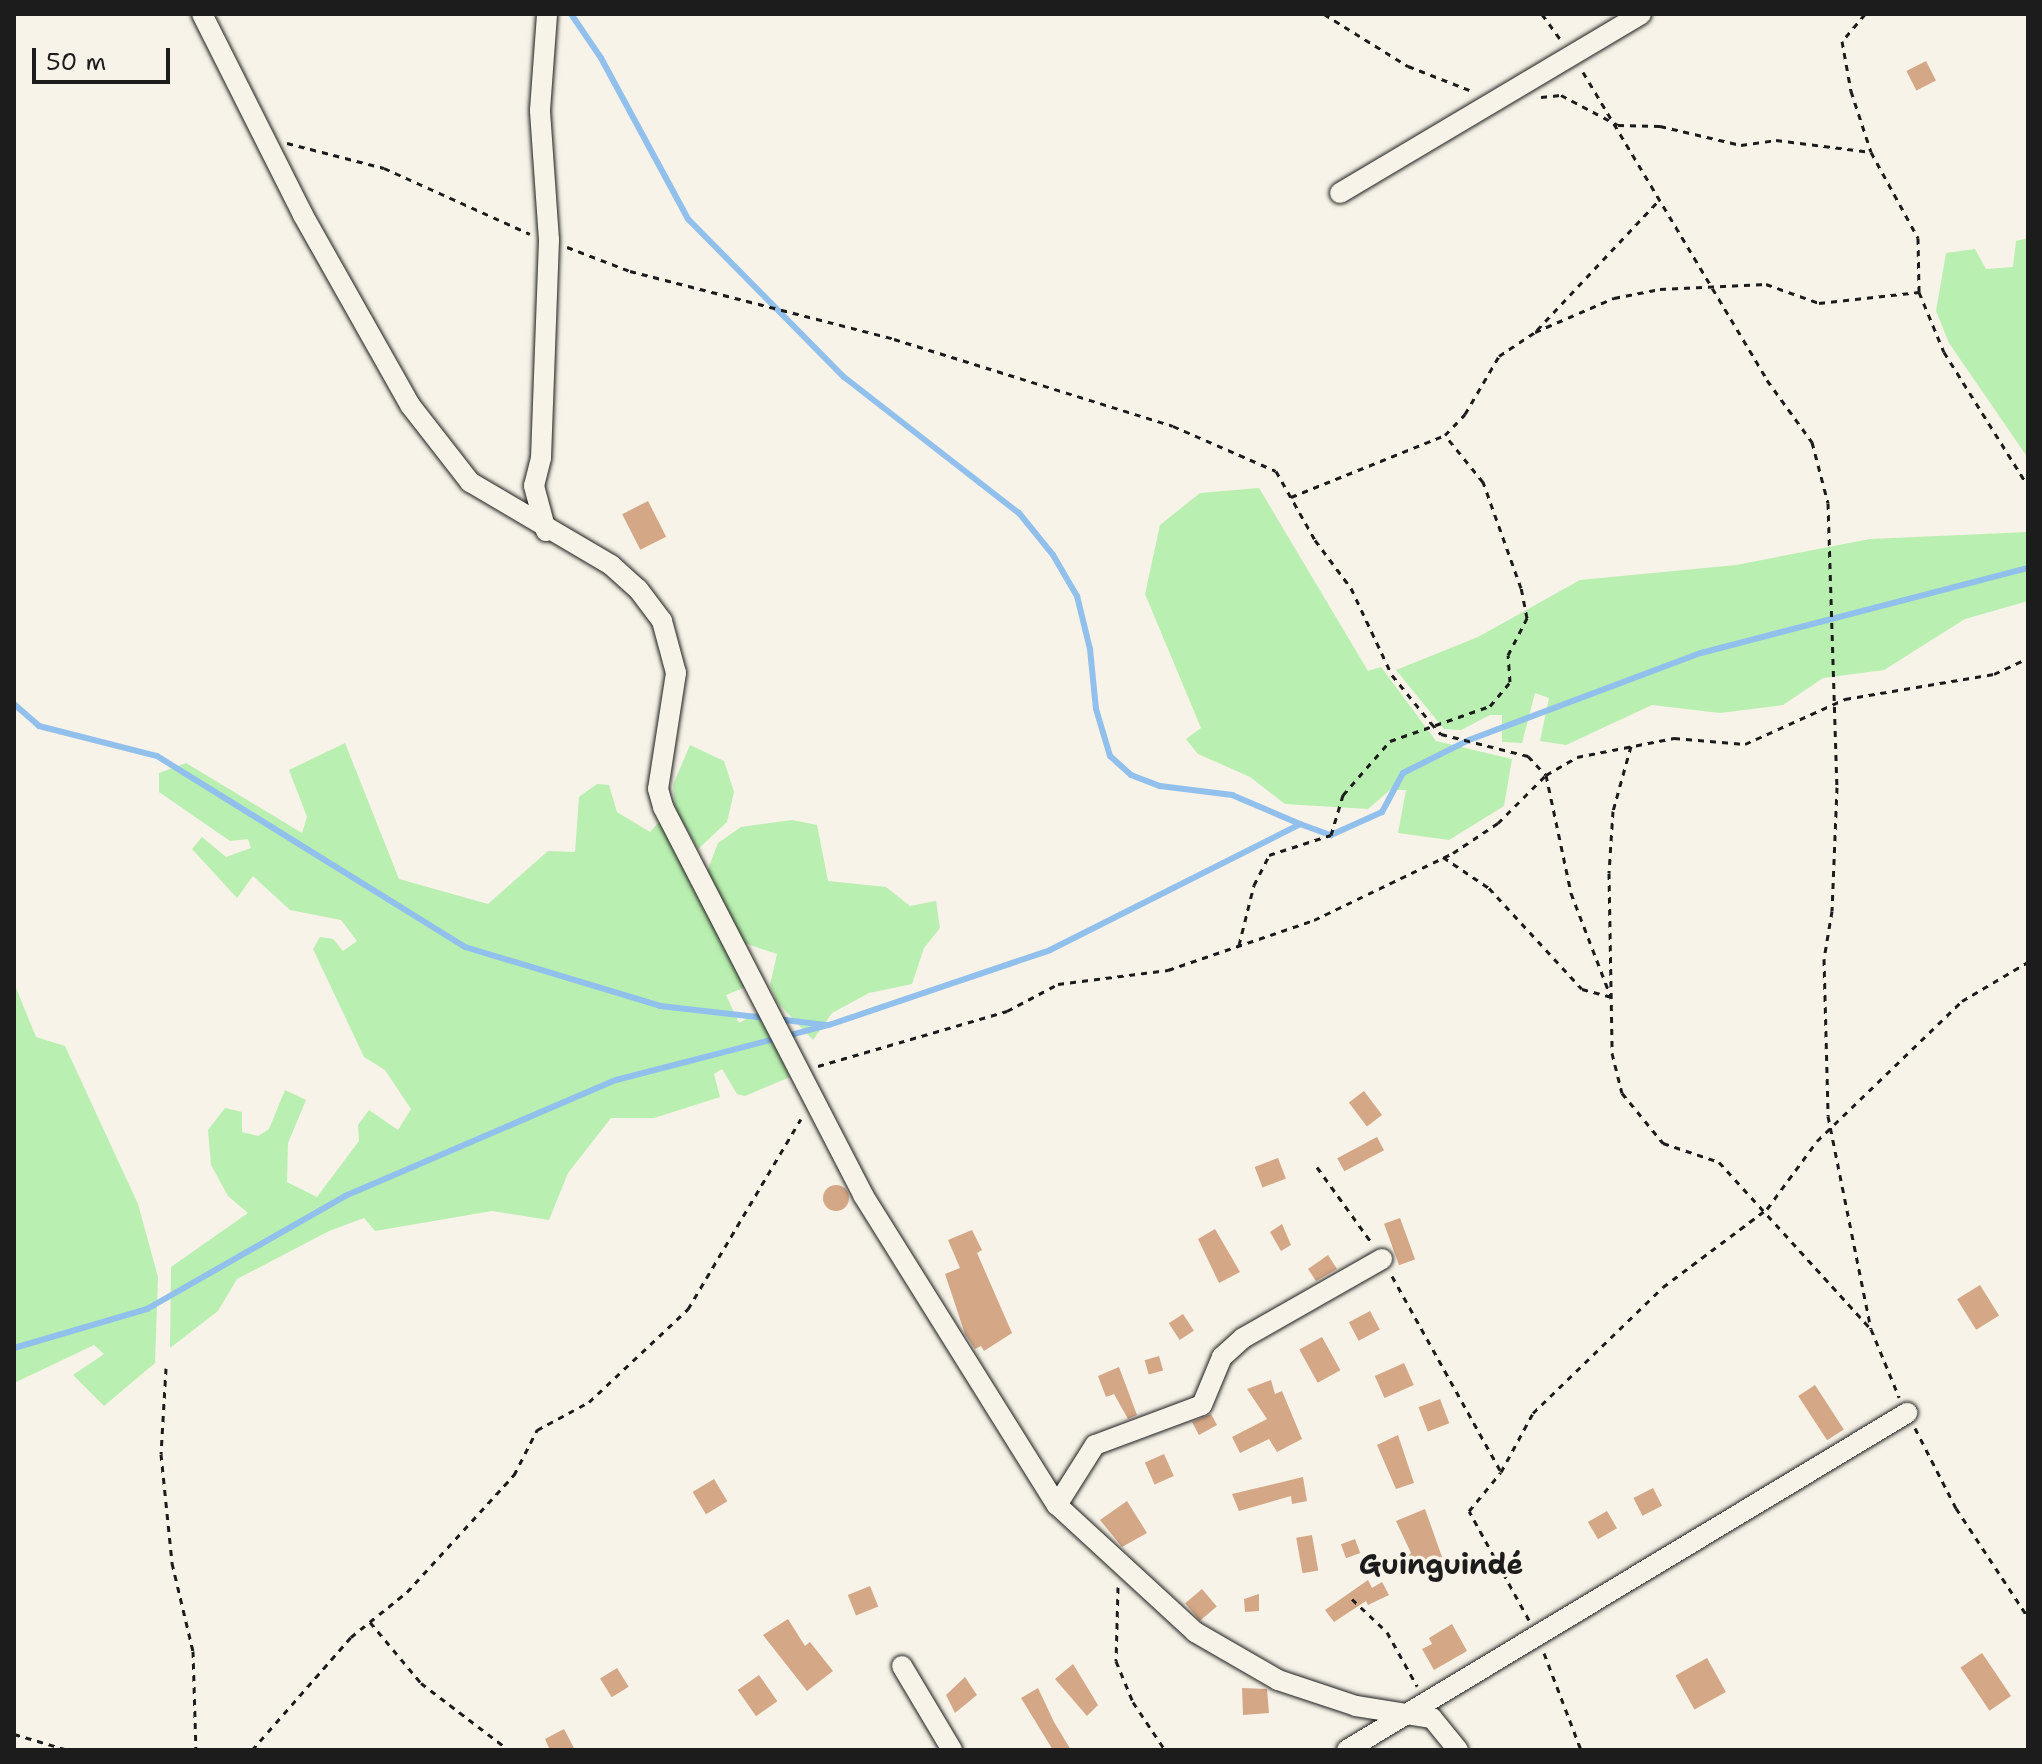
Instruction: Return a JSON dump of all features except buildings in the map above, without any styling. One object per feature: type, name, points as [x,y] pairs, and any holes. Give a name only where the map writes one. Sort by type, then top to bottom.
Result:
[{"type":"street","points":[[202,14],[264,137],[410,405],[470,482],[546,531],[611,565],[638,589],[662,621],[676,673],[658,789],[663,807],[813,1100],[930,1307],[1057,1505],[1195,1632],[1278,1680],[1356,1706],[1432,1718],[1458,1750]]},
{"type":"street","points":[[546,531],[534,486],[541,458],[549,240],[540,110],[547,14]]},
{"type":"street","points":[[1340,193],[1641,14]]},
{"type":"street","points":[[1057,1505],[1095,1445],[1202,1405],[1222,1357],[1243,1338],[1382,1259]]},
{"type":"street","points":[[1347,1750],[1907,1413]]},
{"type":"street","points":[[902,1666],[952,1750]]},
{"type":"path","points":[[1324,14],[1408,66],[1495,100]]},
{"type":"path","points":[[1542,14],[1618,125],[1657,202],[1812,442],[1828,503],[1832,705],[1836,740],[1832,911],[1824,959],[1830,1128],[1871,1329],[1907,1413],[1956,1508],[2028,1617]]},
{"type":"path","points":[[1865,14],[1842,41],[1851,91],[1871,152],[1918,238],[1919,292],[1944,352],[2028,486]]},
{"type":"path","points":[[1534,97],[1561,95],[1618,125],[1660,126],[1741,145],[1776,140],[1871,152]]},
{"type":"path","points":[[264,137],[384,168],[515,229],[630,271],[894,339],[1173,426],[1276,471],[1351,588],[1392,675],[1431,723],[1441,734],[1528,756],[1546,775],[1571,893],[1611,997]]},
{"type":"path","points":[[1535,332],[1657,202]]},
{"type":"path","points":[[1291,497],[1445,435],[1465,414],[1499,356],[1535,332],[1614,298],[1660,289],[1766,284],[1819,303],[1919,292]]},
{"type":"path","points":[[1239,946],[1254,885],[1269,855],[1331,835],[1343,795],[1362,767],[1390,741],[1431,723],[1490,706],[1503,696],[1510,682],[1508,655],[1527,618],[1483,482],[1445,435]]},
{"type":"path","points":[[800,1072],[1007,1011],[1058,984],[1168,970],[1314,920],[1443,857],[1498,823],[1546,775],[1577,757],[1674,738],[1745,744],[1832,705],[1994,674],[2028,658]]},
{"type":"path","points":[[1631,746],[1613,811],[1609,873],[1612,1053],[1622,1093],[1639,1119],[1663,1143],[1719,1162],[1767,1209],[1871,1329]]},
{"type":"path","points":[[1443,857],[1489,888],[1582,989],[1611,997]]},
{"type":"path","points":[[1581,1750],[1563,1693],[1536,1635],[1469,1511],[1501,1472],[1533,1413],[1573,1371],[1663,1287],[1767,1209],[1830,1128],[1962,1001],[2028,962]]},
{"type":"path","points":[[252,1750],[370,1622],[407,1592],[514,1475],[537,1430],[589,1402],[688,1309],[813,1100]]},
{"type":"path","points":[[1317,1167],[1382,1259],[1501,1472]]},
{"type":"path","points":[[166,1368],[161,1454],[172,1563],[193,1651],[196,1750]]},
{"type":"path","points":[[1121,1561],[1114,1633],[1116,1661],[1133,1702],[1165,1750]]},
{"type":"path","points":[[1352,1599],[1387,1632],[1425,1702]]},
{"type":"path","points":[[370,1622],[421,1683],[509,1750]]},
{"type":"path","points":[[14,1734],[68,1750]]},
{"type":"green space","points":[[2028,238],[2028,458],[1949,343],[1936,311],[1946,253],[1975,249],[1986,269],[2013,267],[2016,241]]},
{"type":"green space","points":[[1259,488],[1368,671],[1381,667],[1436,741],[1512,759],[1504,806],[1449,840],[1398,833],[1406,790],[1390,790],[1368,809],[1285,804],[1250,777],[1198,754],[1186,739],[1201,728],[1145,594],[1160,525],[1200,493]]},
{"type":"green space","points":[[2028,532],[2028,601],[1965,619],[1884,670],[1823,678],[1783,705],[1720,713],[1652,705],[1566,745],[1540,741],[1549,698],[1535,693],[1522,743],[1502,742],[1502,715],[1490,715],[1461,730],[1444,729],[1396,670],[1478,637],[1580,580],[1736,565],[1870,539]]},
{"type":"green space","points":[[345,743],[399,879],[488,904],[548,851],[575,852],[579,797],[597,784],[609,785],[617,812],[650,832],[660,821],[748,986],[726,995],[739,1023],[760,1011],[790,1077],[745,1096],[737,1094],[722,1069],[714,1074],[720,1097],[654,1118],[611,1118],[568,1173],[549,1220],[492,1211],[375,1231],[364,1218],[329,1231],[237,1279],[218,1311],[170,1348],[171,1267],[248,1213],[228,1196],[211,1165],[208,1130],[225,1108],[242,1112],[242,1132],[258,1136],[269,1129],[285,1090],[306,1100],[288,1143],[287,1182],[317,1197],[359,1141],[358,1125],[369,1110],[398,1130],[411,1109],[385,1070],[364,1057],[313,949],[320,937],[333,939],[343,951],[357,941],[341,920],[290,910],[253,876],[237,898],[192,849],[202,837],[226,857],[251,848],[248,839],[230,841],[159,792],[159,773],[186,763],[302,833],[307,817],[289,770]]},
{"type":"green space","points":[[690,745],[724,761],[734,792],[727,822],[698,849],[675,809],[673,785]]},
{"type":"green space","points":[[792,820],[817,825],[828,881],[886,887],[910,906],[936,901],[940,928],[924,948],[912,984],[869,993],[832,1013],[813,1040],[777,1002],[770,985],[777,954],[744,943],[707,872],[718,843],[741,827]]},
{"type":"green space","points":[[14,983],[36,1037],[65,1046],[138,1204],[158,1277],[155,1363],[104,1406],[73,1375],[104,1354],[94,1345],[14,1383]]},
{"type":"waterway","points":[[571,14],[601,58],[688,219],[844,377],[1019,513],[1053,555],[1077,596],[1090,649],[1096,709],[1110,756],[1131,775],[1160,786],[1232,795],[1300,824]]},
{"type":"waterway","points":[[14,1348],[147,1309],[345,1196],[616,1080],[829,1025],[1050,950],[1300,824],[1331,835],[1382,812],[1403,773],[1469,740],[1701,653],[2028,568]]},
{"type":"waterway","points":[[14,704],[39,726],[157,756],[465,947],[660,1006],[766,1018]]},
{"type":"waterway","points":[[777,1019],[826,1025]]},
{"type":"district","name":"Guinguindé","points":[[1441,1564]]}]
